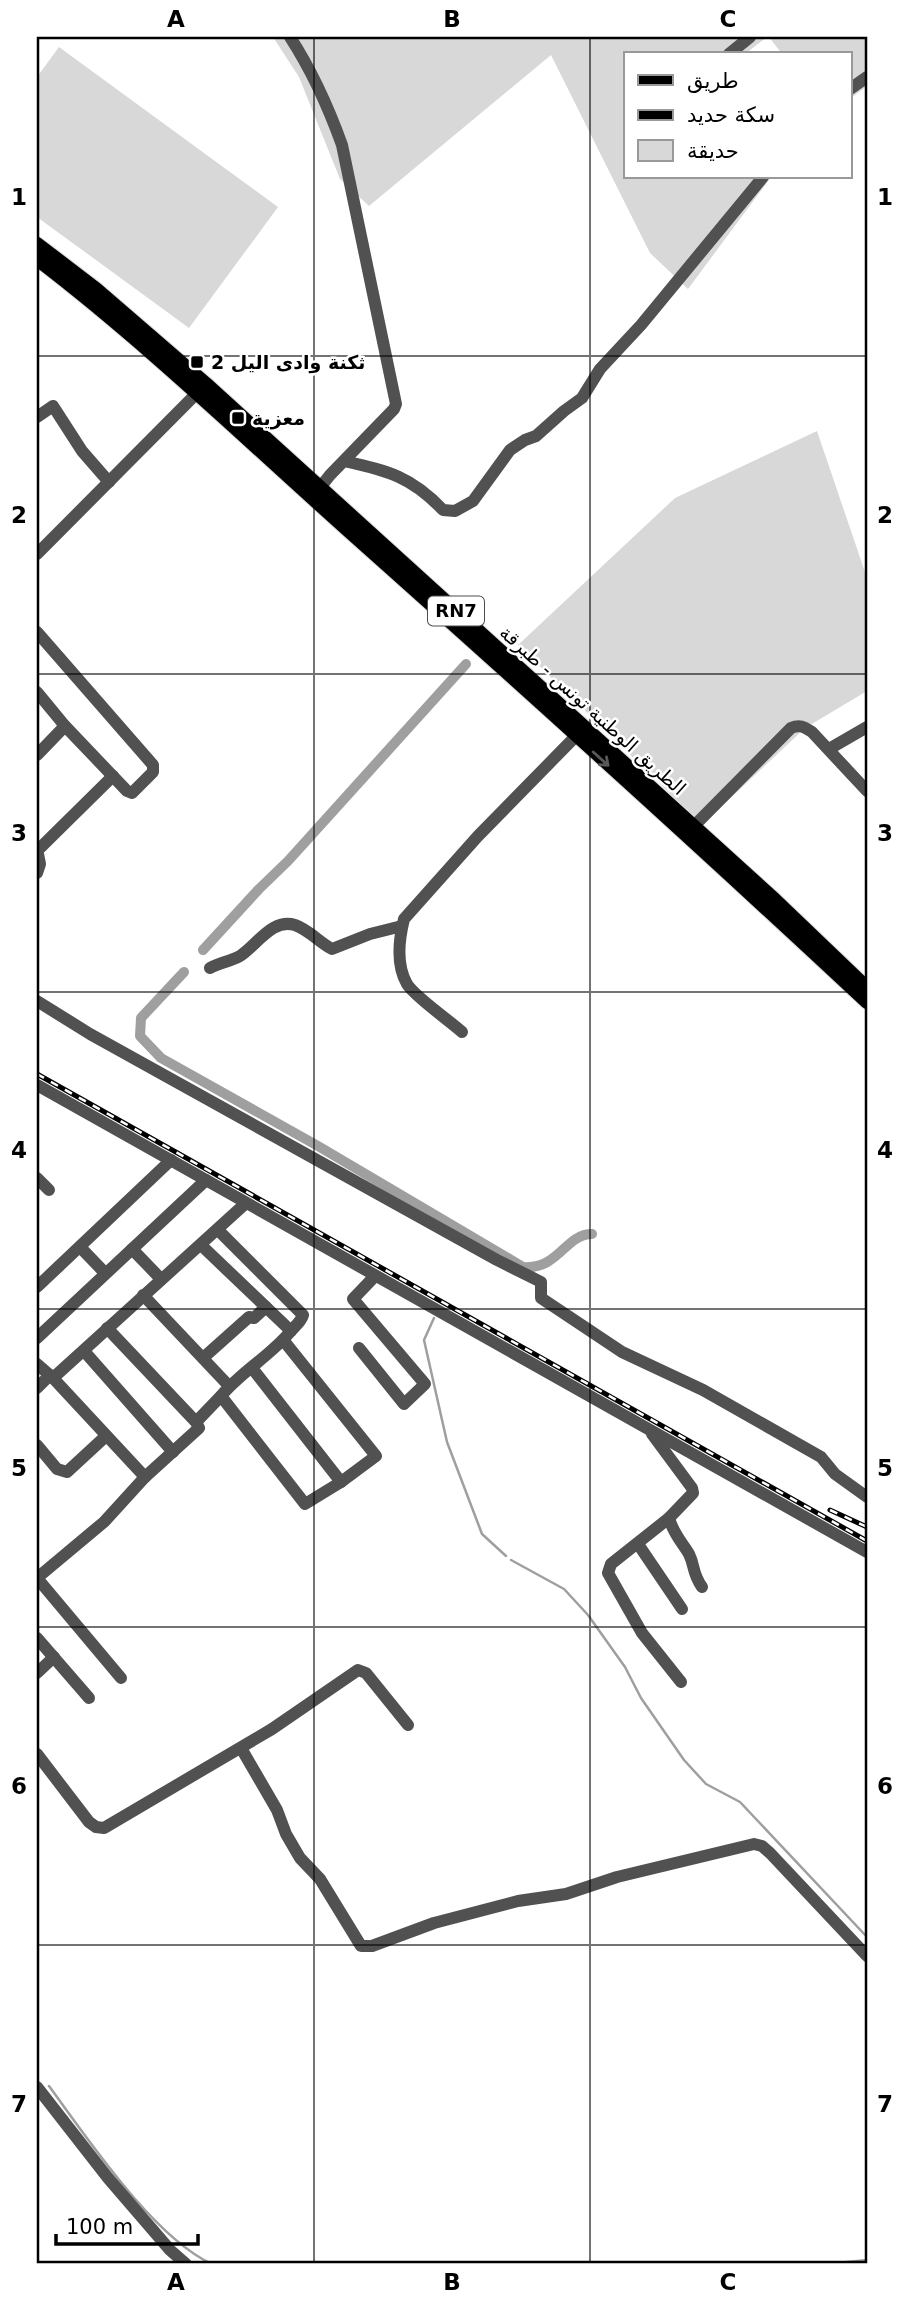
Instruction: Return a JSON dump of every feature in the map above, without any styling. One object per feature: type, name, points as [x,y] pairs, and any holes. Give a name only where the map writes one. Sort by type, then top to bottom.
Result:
[{"type":"main road","name":"الطريق الوطنية تونس - طبرقة","points":[[37,244],[96,289],[576,736],[717,856],[775,900],[867,988]]},
{"type":"main road","name":"الطريق الوطنية تونس - طبرقة","points":[[37,259],[202,389]]},
{"type":"main road","name":"الطريق الوطنية تونس - طبرقة","points":[[316,493],[390,551],[693,827],[717,856],[867,1002]]},
{"type":"street","points":[[290,37],[309,66],[342,145],[396,404],[316,493]]},
{"type":"street","points":[[731,52],[750,37]]},
{"type":"street","points":[[852,88],[867,77]]},
{"type":"street","points":[[344,461],[411,481],[443,510],[455,511],[473,501],[510,450],[536,436],[582,398],[600,369],[762,178]]},
{"type":"street","points":[[37,554],[202,389]]},
{"type":"street","points":[[37,417],[53,406],[82,451],[109,482]]},
{"type":"street","points":[[37,632],[154,767],[153,772],[132,793],[127,791],[38,697]]},
{"type":"street","points":[[37,755],[65,726]]},
{"type":"street","points":[[693,827],[791,727],[806,727],[867,791]]},
{"type":"street","points":[[829,749],[867,727]]},
{"type":"street","points":[[462,1032],[407,986],[399,962],[404,919],[478,836],[576,736]]},
{"type":"street","points":[[37,873],[40,864],[37,849],[113,776]]},
{"type":"street","points":[[210,968],[238,957],[279,925],[292,924],[332,949],[370,934],[402,926]]},
{"type":"street","points":[[37,1001],[90,1034],[541,1282],[541,1298],[579,1325],[622,1352],[703,1390],[821,1457],[835,1474],[867,1497]]},
{"type":"street","points":[[37,1085],[867,1552]]},
{"type":"street","points":[[37,1287],[171,1160]]},
{"type":"street","points":[[37,1178],[49,1190]]},
{"type":"street","points":[[37,1338],[206,1180]]},
{"type":"street","points":[[37,1388],[83,1351],[246,1203]]},
{"type":"street","points":[[196,1422],[302,1319],[302,1311],[218,1230]]},
{"type":"street","points":[[143,1295],[203,1358],[305,1504],[376,1456],[266,1307],[201,1245]]},
{"type":"street","points":[[80,1247],[106,1273]]},
{"type":"street","points":[[132,1249],[161,1279]]},
{"type":"street","points":[[359,1348],[404,1404],[425,1384],[353,1299],[375,1276]]},
{"type":"street","points":[[203,1358],[237,1325],[249,1317],[254,1318],[266,1307]]},
{"type":"street","points":[[107,1328],[199,1428],[145,1477],[104,1522],[37,1578],[121,1678]]},
{"type":"street","points":[[83,1351],[173,1452]]},
{"type":"street","points":[[37,1363],[145,1477]]},
{"type":"street","points":[[252,1368],[341,1482]]},
{"type":"street","points":[[647,1428],[692,1488],[691,1496],[669,1518],[611,1564],[608,1573],[642,1633],[681,1682]]},
{"type":"street","points":[[37,1446],[57,1469],[67,1472],[106,1436]]},
{"type":"street","points":[[669,1518],[672,1530],[689,1555],[694,1577],[702,1587]]},
{"type":"street","points":[[638,1544],[682,1609]]},
{"type":"street","points":[[37,1639],[89,1698]]},
{"type":"street","points":[[37,1673],[54,1657]]},
{"type":"street","points":[[37,1754],[89,1822],[104,1828],[242,1748],[358,1670],[366,1673],[408,1726]]},
{"type":"street","points":[[242,1748],[300,1858],[320,1879],[361,1946],[372,1947],[434,1923],[518,1901],[566,1894],[617,1877],[754,1844],[762,1846],[770,1853],[867,1956]]},
{"type":"street","points":[[37,2087],[108,2178],[170,2250],[186,2264]]},
{"type":"green space","points":[[273,37],[767,37],[748,52],[624,52],[624,178],[770,178],[688,289],[650,253],[551,55],[369,206],[340,179],[299,77]]},
{"type":"green space","points":[[769,37],[867,37],[867,86],[852,97],[852,52],[780,52]]},
{"type":"green space","points":[[59,47],[278,207],[189,328],[37,217],[37,77]]},
{"type":"green space","points":[[817,431],[867,578],[867,691],[805,728],[702,825],[518,645],[675,498]]},
{"type":"waterway","points":[[203,950],[288,861],[466,664]]},
{"type":"waterway","points":[[184,972],[141,1018],[140,1036],[161,1058],[318,1146],[523,1267],[545,1263],[575,1240],[592,1234]]},
{"type":"waterway","points":[[434,1318],[424,1340],[447,1442],[482,1534],[506,1556]]},
{"type":"waterway","points":[[511,1560],[564,1589],[588,1615],[625,1667],[641,1698],[684,1760],[706,1784],[740,1802],[867,1937]]},
{"type":"waterway","points":[[49,2086],[102,2158],[145,2210],[190,2251],[212,2264]]},
{"type":"waterway","points":[[827,2264],[867,2260]]},
{"type":"railway","points":[[37,1074],[867,1541]]},
{"type":"railway","points":[[830,1510],[867,1527]]},
{"type":"place","name":"ثكنة وادى اليل 2","points":[[197,362]]},
{"type":"place","name":"معزية","points":[[238,418]]}]
